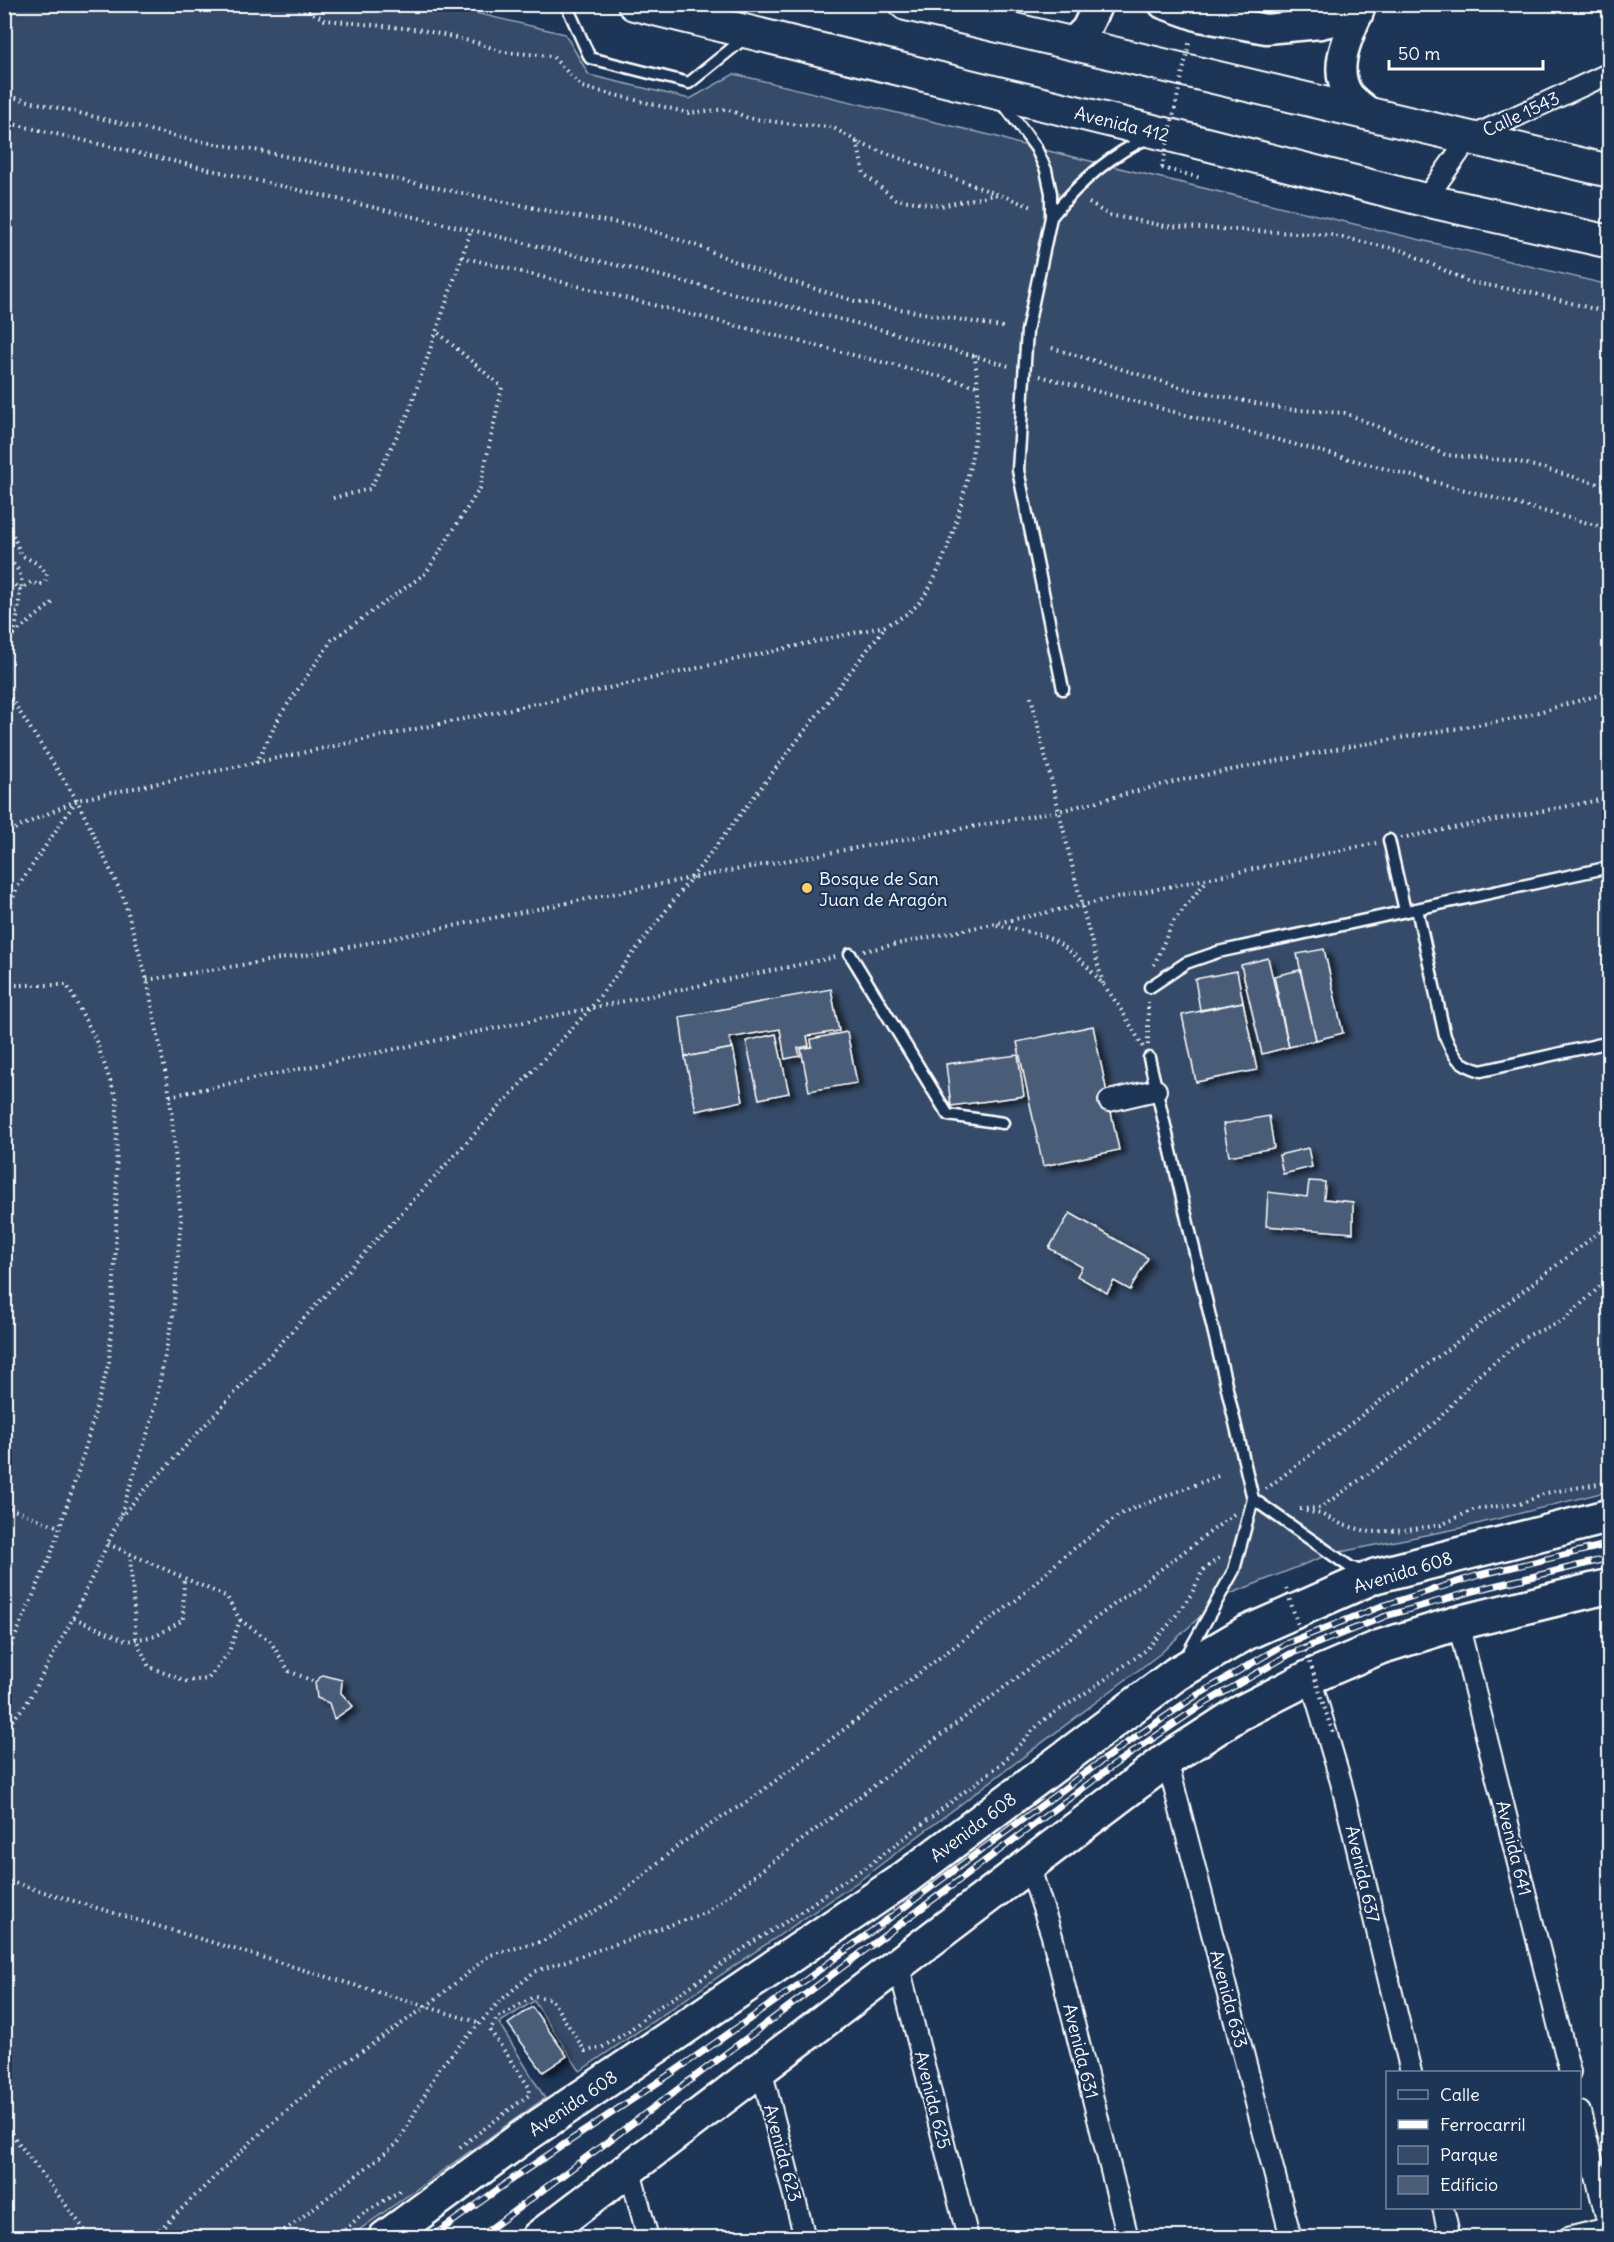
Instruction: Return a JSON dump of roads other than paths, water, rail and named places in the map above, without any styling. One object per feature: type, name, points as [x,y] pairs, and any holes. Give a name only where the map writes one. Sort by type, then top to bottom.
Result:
[{"type":"highway","name":"Avenida 608","points":[[385,2238],[523,2137],[905,1878],[1176,1674],[1246,1633],[1375,1576],[1610,1516]]},
{"type":"highway","points":[[538,2238],[1167,1760],[1238,1714],[1310,1677],[1380,1647],[1458,1623],[1609,1589]]},
{"type":"main road","name":"Avenida 412","points":[[634,4],[1160,133],[1425,201],[1610,242]]},
{"type":"main road","points":[[906,4],[949,9],[1072,43],[1610,171]]},
{"type":"street","points":[[1072,43],[1086,30],[1098,4]]},
{"type":"street","points":[[1163,4],[1200,17],[1266,30],[1321,24],[1360,10]]},
{"type":"street","points":[[1360,10],[1340,66],[1342,81],[1350,96],[1371,114]]},
{"type":"street","name":"Calle 1543","points":[[1425,201],[1469,138],[1610,73]]},
{"type":"street","points":[[1109,1101],[1156,1090]]},
{"type":"street","name":"Avenida 641","points":[[1458,1623],[1570,2071]]},
{"type":"street","name":"Avenida 637","points":[[1310,1677],[1341,1782],[1411,2071]]},
{"type":"street","name":"Avenida 633","points":[[1167,1760],[1291,2238]]},
{"type":"street","name":"Avenida 631","points":[[1029,1865],[1052,1936],[1128,2238]]},
{"type":"street","name":"Avenida 625","points":[[898,1963],[968,2238]]},
{"type":"street","name":"Avenida 623","points":[[761,2069],[805,2238]]},
{"type":"street","points":[[1568,2238],[1609,2230],[1581,2116]]},
{"type":"street","points":[[629,2167],[648,2238]]},
{"type":"street","points":[[1443,2209],[1450,2238]]},
{"type":"lane","points":[[566,4],[590,57],[689,83],[750,33]]},
{"type":"lane","points":[[992,92],[1009,110],[1036,148],[1048,182],[1052,217],[1028,331],[1018,470],[1063,689]]},
{"type":"lane","points":[[1052,217],[1083,181],[1138,142],[1160,133]]},
{"type":"lane","points":[[1389,840],[1405,911]]},
{"type":"lane","points":[[1150,987],[1186,963],[1218,952],[1610,867]]},
{"type":"lane","points":[[1417,909],[1445,1036],[1452,1054],[1464,1065],[1481,1071],[1610,1042]]},
{"type":"lane","points":[[850,954],[948,1115],[1003,1123]]},
{"type":"lane","points":[[1149,1058],[1253,1499],[1234,1570],[1176,1674]]},
{"type":"lane","points":[[1253,1499],[1350,1567],[1375,1576]]},
{"type":"railway","points":[[430,2238],[515,2177],[672,2073],[807,1979],[1111,1754],[1194,1697],[1285,1644],[1382,1606],[1479,1575],[1610,1544]]},
{"type":"railway","points":[[478,2238],[1118,1762],[1202,1705],[1290,1654],[1386,1616],[1485,1588],[1610,1558]]},
{"type":"place","name":"Bosque de San Juan de Aragón","points":[[807,888]]}]
